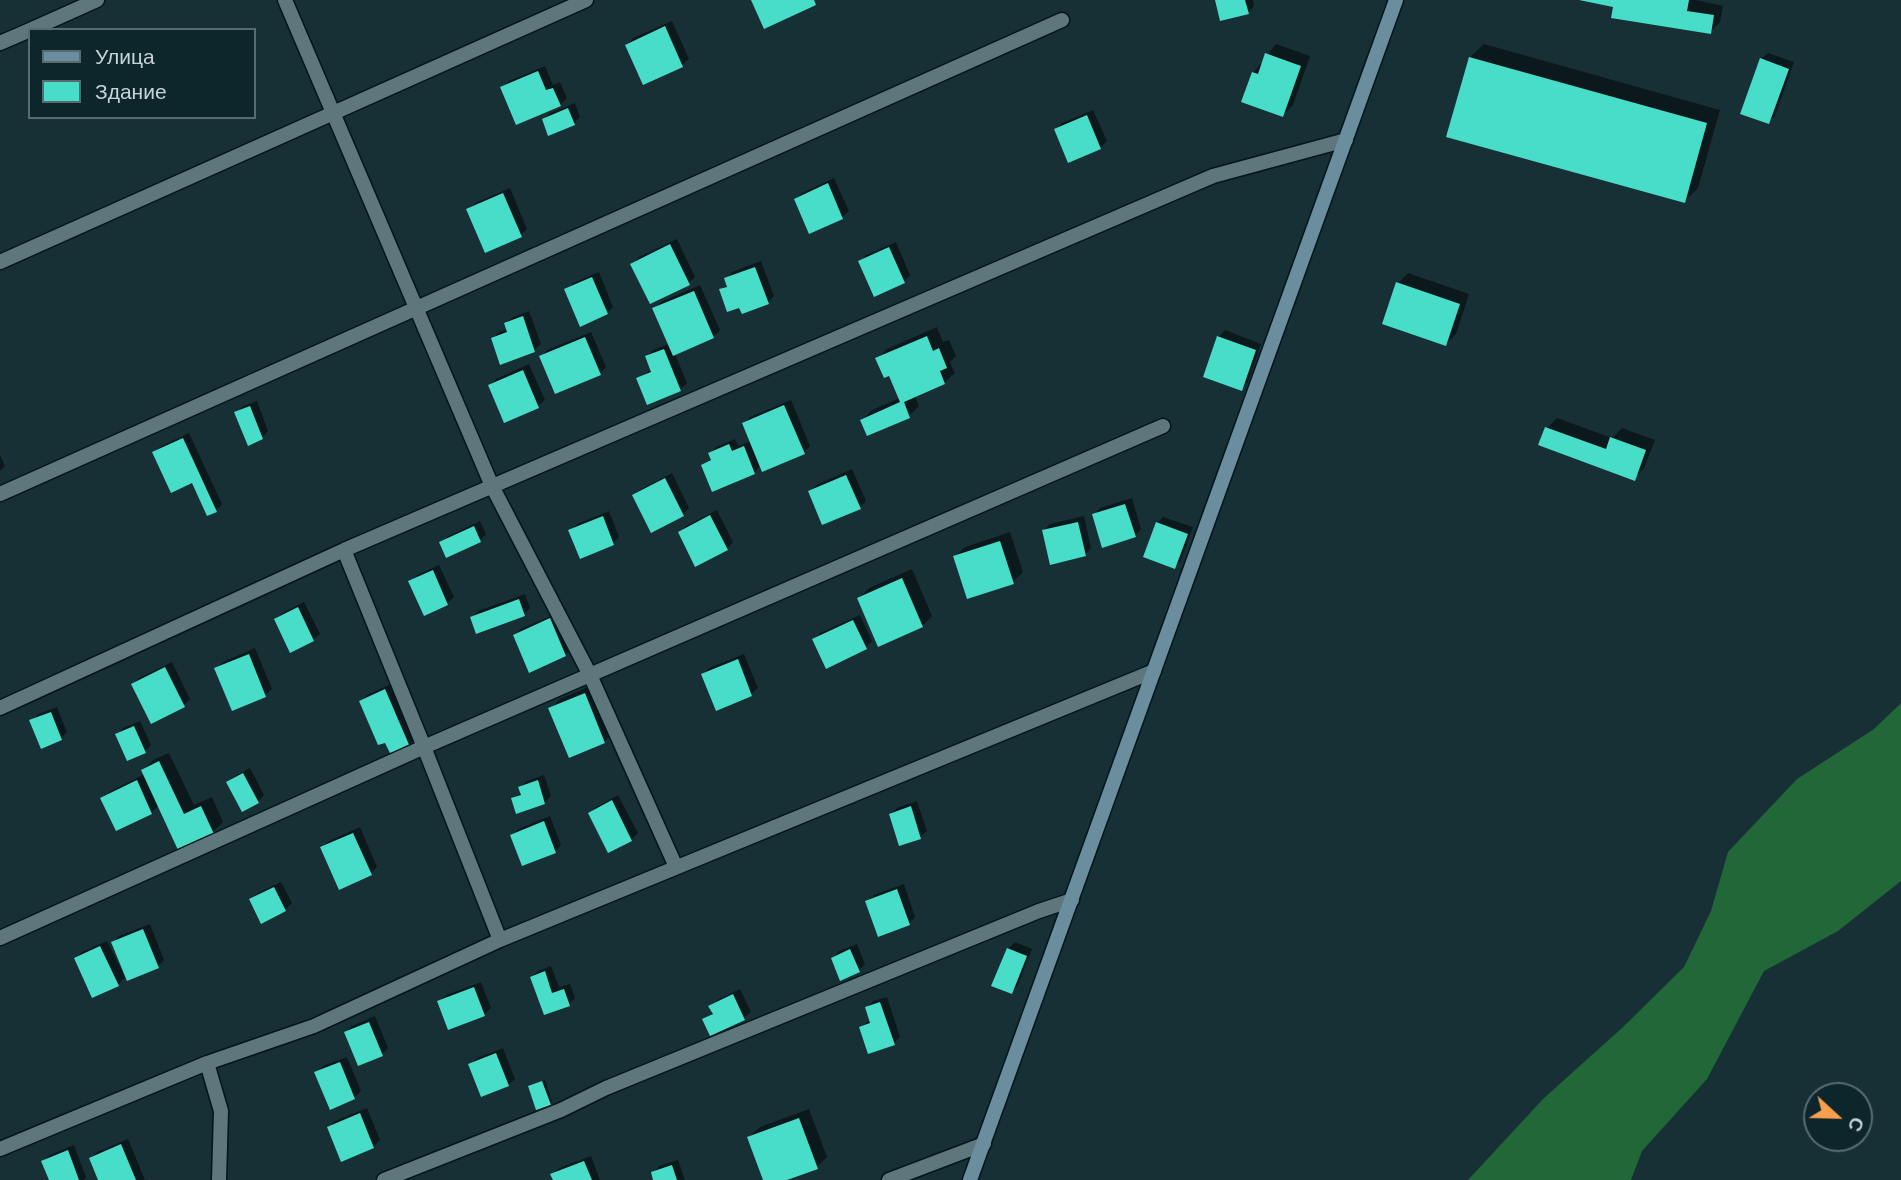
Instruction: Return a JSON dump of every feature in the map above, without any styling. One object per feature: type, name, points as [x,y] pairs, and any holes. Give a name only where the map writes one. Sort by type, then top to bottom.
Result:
[{"type":"street","points":[[34,28],[97,0]]},
{"type":"street","points":[[285,0],[492,486],[590,675],[676,867]]},
{"type":"street","points":[[0,262],[586,0]]},
{"type":"street","points":[[971,1180],[1396,0]]},
{"type":"street","points":[[0,494],[1062,20]]},
{"type":"street","points":[[0,43],[28,31]]},
{"type":"street","points":[[0,708],[344,550],[1213,176],[1346,140]]},
{"type":"street","points":[[0,937],[424,747],[1163,426]]},
{"type":"street","points":[[344,550],[500,940]]},
{"type":"street","points":[[0,1149],[207,1063],[314,1026],[500,940],[1154,671]]},
{"type":"street","points":[[384,1180],[561,1110],[606,1088],[1039,911],[1072,900]]},
{"type":"street","points":[[207,1063],[221,1111],[219,1180]]},
{"type":"street","points":[[889,1180],[984,1144]]},
{"type":"green space","points":[[1901,703],[1901,881],[1838,931],[1764,971],[1707,1079],[1642,1151],[1631,1180],[1468,1180],[1543,1099],[1622,1028],[1684,967],[1711,911],[1728,852],[1797,779],[1874,729]]},
{"type":"building","points":[[751,0],[814,0],[816,5],[764,29]]},
{"type":"building","points":[[1215,0],[1245,0],[1249,14],[1220,21]]},
{"type":"building","points":[[1579,0],[1689,0],[1687,11],[1714,15],[1711,34],[1611,18],[1613,7]]},
{"type":"building","points":[[665,26],[683,67],[643,85],[625,45]]},
{"type":"building","points":[[1265,53],[1301,66],[1283,117],[1241,102],[1252,72],[1258,74]]},
{"type":"building","points":[[1469,57],[1707,123],[1685,203],[1446,137]]},
{"type":"building","points":[[1760,58],[1789,69],[1769,124],[1740,114]]},
{"type":"building","points":[[538,71],[546,90],[553,88],[561,106],[516,125],[500,87]]},
{"type":"building","points":[[568,108],[575,125],[548,136],[542,119]]},
{"type":"building","points":[[1087,115],[1101,149],[1068,163],[1054,129]]},
{"type":"building","points":[[828,183],[843,219],[809,234],[794,199]]},
{"type":"building","points":[[503,193],[522,237],[485,253],[466,209]]},
{"type":"building","points":[[670,244],[690,285],[650,304],[630,264]]},
{"type":"building","points":[[889,247],[905,283],[874,297],[858,261]]},
{"type":"building","points":[[755,267],[769,304],[742,314],[739,308],[727,312],[719,289],[727,287],[724,278]]},
{"type":"building","points":[[592,277],[608,314],[580,327],[564,289]]},
{"type":"building","points":[[1396,282],[1460,304],[1446,346],[1382,324]]},
{"type":"building","points":[[694,291],[714,338],[673,356],[652,308]]},
{"type":"building","points":[[523,316],[535,352],[500,365],[491,338],[507,332],[504,323]]},
{"type":"building","points":[[927,336],[933,351],[939,348],[947,368],[940,371],[945,384],[904,402],[910,418],[867,436],[860,420],[900,402],[889,376],[884,378],[875,358]]},
{"type":"building","points":[[1217,336],[1256,350],[1242,391],[1203,377]]},
{"type":"building","points":[[585,337],[601,375],[555,394],[539,356]]},
{"type":"building","points":[[664,349],[681,391],[647,405],[636,378],[651,372],[645,356]]},
{"type":"building","points":[[523,370],[539,408],[504,423],[488,385]]},
{"type":"building","points":[[784,405],[805,454],[762,472],[742,423]]},
{"type":"building","points":[[250,406],[263,439],[248,446],[234,412]]},
{"type":"building","points":[[1545,427],[1606,449],[1610,437],[1646,450],[1635,481],[1538,445]]},
{"type":"building","points":[[183,438],[217,512],[207,516],[192,483],[171,493],[152,452]]},
{"type":"building","points":[[729,444],[732,451],[744,446],[755,474],[712,492],[701,465],[711,460],[708,453]]},
{"type":"building","points":[[846,475],[861,509],[822,525],[808,491]]},
{"type":"building","points":[[665,478],[684,516],[651,533],[632,495]]},
{"type":"building","points":[[1125,504],[1136,537],[1102,548],[1092,514]]},
{"type":"building","points":[[710,515],[728,550],[695,567],[678,532]]},
{"type":"building","points":[[603,516],[614,545],[580,559],[568,530]]},
{"type":"building","points":[[1078,522],[1086,556],[1050,565],[1042,530]]},
{"type":"building","points":[[1156,522],[1188,534],[1175,569],[1143,557]]},
{"type":"building","points":[[474,526],[481,542],[446,558],[439,542]]},
{"type":"building","points":[[1000,541],[1014,584],[967,599],[953,556]]},
{"type":"building","points":[[433,570],[448,605],[424,616],[408,581]]},
{"type":"building","points":[[902,578],[923,627],[878,647],[857,598]]},
{"type":"building","points":[[519,599],[525,616],[476,634],[470,617]]},
{"type":"building","points":[[298,607],[314,641],[290,653],[274,619]]},
{"type":"building","points":[[550,618],[566,656],[529,673],[513,635]]},
{"type":"building","points":[[853,620],[867,649],[826,669],[812,639]]},
{"type":"building","points":[[249,654],[266,697],[232,711],[214,668]]},
{"type":"building","points":[[738,659],[752,696],[716,711],[701,674]]},
{"type":"building","points":[[165,667],[185,707],[151,724],[131,684]]},
{"type":"building","points":[[385,689],[410,747],[391,755],[385,743],[378,745],[359,701]]},
{"type":"building","points":[[585,693],[605,743],[569,758],[548,708]]},
{"type":"building","points":[[51,712],[62,740],[41,749],[29,720]]},
{"type":"building","points":[[134,726],[146,753],[127,761],[115,734]]},
{"type":"building","points":[[159,761],[184,814],[201,806],[214,834],[178,850],[141,770]]},
{"type":"building","points":[[243,773],[259,803],[242,812],[226,782]]},
{"type":"building","points":[[137,780],[152,814],[116,831],[100,798]]},
{"type":"building","points":[[538,780],[545,804],[516,814],[511,798],[521,795],[518,787]]},
{"type":"building","points":[[612,800],[632,841],[608,853],[588,813]]},
{"type":"building","points":[[911,806],[921,839],[899,846],[889,814]]},
{"type":"building","points":[[544,821],[556,853],[522,866],[510,835]]},
{"type":"building","points":[[353,833],[372,875],[339,890],[320,847]]},
{"type":"building","points":[[274,887],[286,911],[261,924],[249,899]]},
{"type":"building","points":[[897,889],[910,925],[878,937],[865,901]]},
{"type":"building","points":[[143,929],[159,968],[127,981],[111,942]]},
{"type":"building","points":[[100,946],[119,986],[92,998],[74,958]]},
{"type":"building","points":[[1007,948],[1027,956],[1012,994],[991,986]]},
{"type":"building","points":[[850,949],[860,972],[840,981],[831,958]]},
{"type":"building","points":[[545,971],[552,993],[564,989],[570,1006],[544,1015],[530,977]]},
{"type":"building","points":[[474,987],[485,1016],[448,1030],[437,1001]]},
{"type":"building","points":[[733,994],[745,1020],[710,1036],[702,1019],[713,1014],[708,1006]]},
{"type":"building","points":[[880,1002],[895,1045],[868,1054],[859,1027],[870,1023],[865,1007]]},
{"type":"building","points":[[369,1022],[383,1056],[358,1066],[344,1032]]},
{"type":"building","points":[[496,1053],[509,1086],[481,1097],[468,1064]]},
{"type":"building","points":[[340,1062],[355,1099],[330,1110],[314,1072]]},
{"type":"building","points":[[542,1081],[551,1105],[536,1110],[528,1086]]},
{"type":"building","points":[[360,1113],[374,1148],[341,1162],[327,1127]]},
{"type":"building","points":[[799,1118],[818,1169],[787,1180],[763,1180],[747,1137]]},
{"type":"building","points":[[121,1144],[136,1180],[98,1180],[89,1158]]},
{"type":"building","points":[[68,1150],[79,1180],[49,1180],[41,1161]]},
{"type":"building","points":[[584,1161],[592,1180],[553,1180],[550,1174]]},
{"type":"building","points":[[672,1165],[677,1180],[653,1180],[651,1172]]}]
